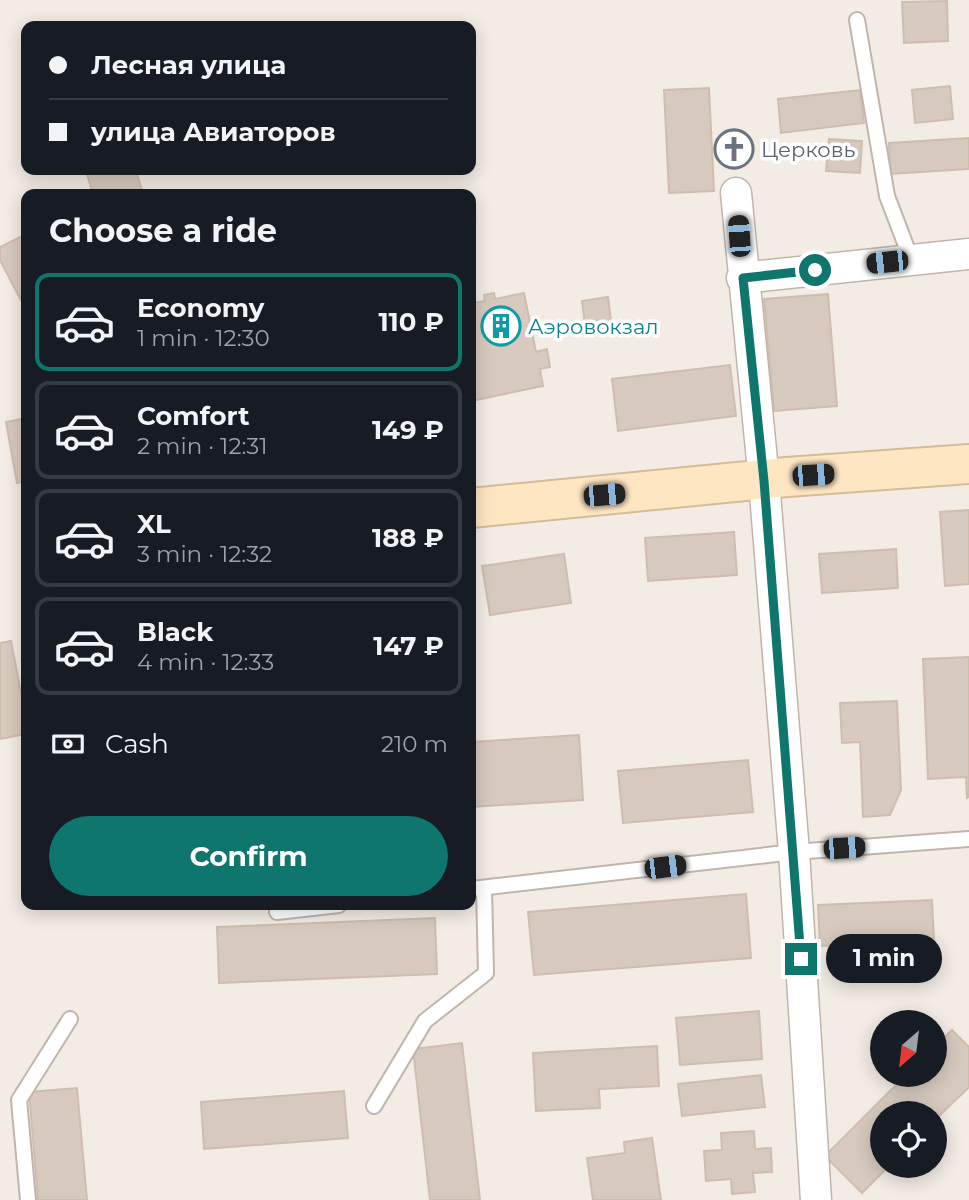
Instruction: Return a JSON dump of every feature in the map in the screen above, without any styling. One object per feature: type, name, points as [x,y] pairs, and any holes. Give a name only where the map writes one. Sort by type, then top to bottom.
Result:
[{"type":"street","points":[[736,193],[764,481],[794,852],[816,1200]]},
{"type":"street","points":[[743,278],[969,254]]},
{"type":"street","points":[[476,508],[969,464]]},
{"type":"lane","points":[[857,20],[887,196],[911,259]]},
{"type":"lane","points":[[374,1106],[425,1021],[486,973],[478,889],[794,852],[969,839]]},
{"type":"lane","points":[[277,912],[295,910]]},
{"type":"lane","points":[[28,1200],[19,1100],[70,1019]]},
{"type":"building","points":[[947,1],[948,41],[904,43],[902,2]]},
{"type":"building","points":[[950,86],[953,119],[915,123],[912,90]]},
{"type":"building","points":[[709,88],[714,191],[669,193],[664,90]]},
{"type":"building","points":[[860,90],[864,123],[781,133],[778,99]]},
{"type":"building","points":[[969,138],[969,169],[890,174],[889,143]]},
{"type":"building","points":[[829,139],[862,141],[860,173],[826,171]]},
{"type":"building","points":[[87,175],[137,175],[142,189],[92,189]]},
{"type":"building","points":[[21,236],[21,300],[0,260],[0,247]]},
{"type":"building","name":"Аэровокзал","points":[[494,293],[495,299],[524,293],[536,352],[547,349],[550,367],[540,369],[543,386],[476,400],[476,302],[485,301],[484,295]]},
{"type":"building","points":[[828,294],[837,406],[774,411],[764,299]]},
{"type":"building","points":[[608,297],[612,328],[586,332],[582,301]]},
{"type":"building","points":[[730,365],[736,416],[618,431],[612,379]]},
{"type":"building","points":[[21,419],[21,482],[17,483],[6,422]]},
{"type":"building","points":[[969,510],[969,584],[945,586],[940,512]]},
{"type":"building","points":[[734,532],[737,575],[648,581],[645,538]]},
{"type":"building","points":[[896,549],[898,588],[822,593],[819,554]]},
{"type":"building","points":[[564,554],[571,603],[490,615],[482,566]]},
{"type":"building","points":[[11,641],[21,692],[21,735],[0,739],[0,643]]},
{"type":"building","points":[[969,657],[967,798],[966,777],[928,779],[923,659]]},
{"type":"building","points":[[897,701],[901,790],[890,815],[863,817],[860,742],[842,743],[840,703]]},
{"type":"building","points":[[579,735],[583,800],[476,807],[476,742]]},
{"type":"building","points":[[748,760],[753,812],[623,823],[618,771]]},
{"type":"building","points":[[746,894],[751,958],[534,975],[528,912]]},
{"type":"building","points":[[932,900],[934,941],[820,946],[818,905]]},
{"type":"building","points":[[435,918],[437,974],[219,983],[217,927]]},
{"type":"building","points":[[759,1011],[762,1059],[680,1065],[676,1018]]},
{"type":"building","points":[[952,1030],[969,1047],[969,1087],[947,1108],[947,1101],[880,1101],[894,1087],[947,1087],[947,1035]]},
{"type":"building","points":[[462,1043],[480,1200],[430,1200],[413,1049]]},
{"type":"building","points":[[657,1046],[659,1086],[599,1089],[600,1108],[536,1111],[533,1053]]},
{"type":"building","points":[[761,1075],[765,1107],[682,1116],[678,1084]]},
{"type":"building","points":[[77,1088],[87,1200],[38,1200],[29,1092]]},
{"type":"building","points":[[344,1091],[348,1138],[204,1149],[201,1102]]},
{"type":"building","points":[[870,1111],[870,1178],[877,1178],[862,1193],[825,1156]]},
{"type":"building","points":[[754,1131],[755,1149],[771,1148],[772,1172],[753,1173],[755,1192],[732,1194],[731,1179],[706,1181],[704,1151],[722,1150],[721,1133]]},
{"type":"building","points":[[652,1138],[661,1200],[593,1200],[587,1158],[625,1153],[624,1142]]},
{"type":"place","name":"Церковь","points":[[734,149]]},
{"type":"place","name":"Аэровокзал","points":[[501,326]]},
{"type":"route","points":[[801,959],[764,481],[743,278],[815,270]]}]
